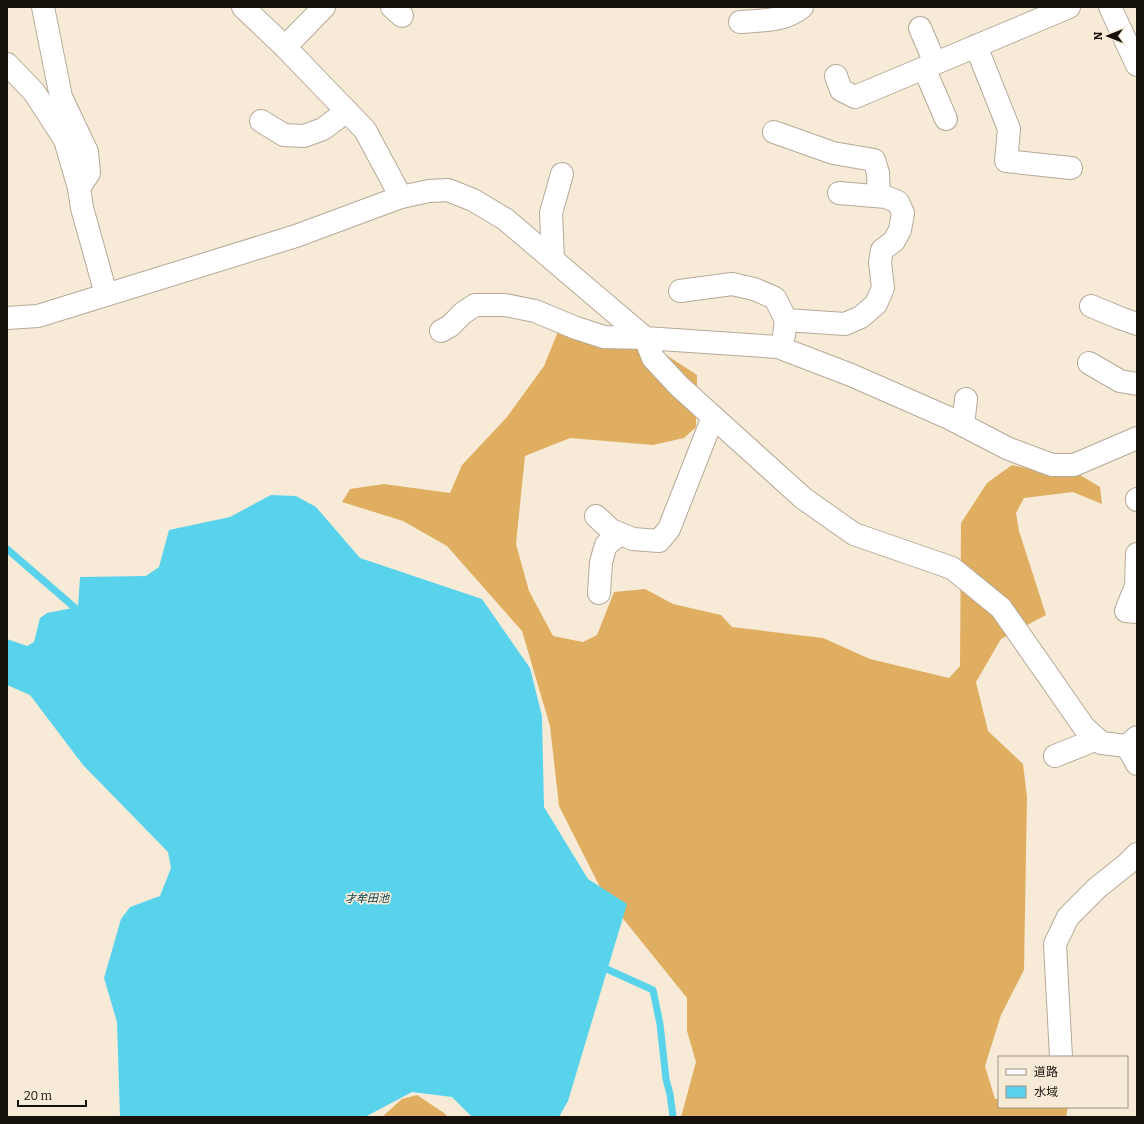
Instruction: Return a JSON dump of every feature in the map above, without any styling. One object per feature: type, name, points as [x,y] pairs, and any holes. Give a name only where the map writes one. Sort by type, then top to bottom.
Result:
[{"type":"street","points":[[43,7],[61,97],[87,152],[89,172],[79,188]]},
{"type":"street","points":[[243,7],[365,130],[401,197]]},
{"type":"street","points":[[285,48],[324,7]]},
{"type":"street","points":[[740,22],[779,19],[802,7]]},
{"type":"street","points":[[836,76],[841,90],[855,97],[1069,7]]},
{"type":"street","points":[[1110,7],[1131,34],[1137,65]]},
{"type":"street","points":[[920,28],[946,119]]},
{"type":"street","points":[[976,46],[1009,129],[1006,161],[1071,168]]},
{"type":"street","points":[[7,64],[34,92],[65,140],[106,294]]},
{"type":"street","points":[[261,121],[284,135],[304,136],[323,129],[347,111]]},
{"type":"street","points":[[774,132],[834,152],[874,160],[878,172],[879,196]]},
{"type":"street","points":[[553,260],[551,213],[562,174]]},
{"type":"street","points":[[7,318],[38,316],[296,236],[401,197],[429,191],[448,190],[473,200],[505,219],[645,338],[653,358],[680,386],[803,498],[854,534],[952,568],[1002,608],[1084,727],[1101,743],[1134,749]]},
{"type":"street","points":[[786,320],[845,324],[861,317],[876,304],[883,288],[880,262],[882,250],[894,241],[900,230],[903,213],[898,202],[886,197],[839,192]]},
{"type":"street","points":[[680,290],[732,284],[754,289],[775,298],[786,320],[782,348]]},
{"type":"street","points":[[441,330],[450,326],[463,313],[475,306],[505,306],[535,311],[576,328],[604,337],[645,338],[778,347],[851,375],[949,418],[1009,449],[1052,465],[1074,465],[1137,438]]},
{"type":"street","points":[[1091,306],[1137,324]]},
{"type":"street","points":[[1089,363],[1120,381],[1137,384]]},
{"type":"street","points":[[963,425],[966,399]]},
{"type":"street","points":[[596,516],[611,530],[620,534],[633,539],[659,541],[669,529],[713,416]]},
{"type":"street","points":[[599,593],[601,562],[606,545],[620,534]]},
{"type":"street","points":[[1137,554],[1136,586],[1126,611],[1137,612]]},
{"type":"street","points":[[1055,756],[1097,739]]},
{"type":"street","points":[[1061,1056],[1055,944],[1068,917],[1097,888],[1137,854]]},
{"type":"shaded area","points":[[574,315],[618,335],[657,349],[697,375],[696,427],[684,438],[653,445],[570,438],[525,456],[516,544],[529,591],[553,636],[583,642],[597,635],[614,592],[645,589],[673,604],[721,615],[732,627],[823,638],[870,659],[949,678],[960,666],[961,523],[987,483],[1012,465],[1043,472],[1075,472],[1100,487],[1102,504],[1073,492],[1024,498],[1016,513],[1019,531],[1046,615],[1001,639],[976,682],[988,731],[1023,764],[1027,797],[1024,970],[1001,1015],[985,1066],[995,1099],[998,1099],[998,1108],[1068,1108],[1066,1117],[681,1117],[696,1062],[687,1031],[687,998],[604,895],[559,806],[550,726],[522,631],[447,546],[403,521],[342,502],[350,489],[384,484],[450,493],[462,465],[507,417],[544,366],[561,324]]},
{"type":"shaded area","points":[[417,1095],[448,1117],[382,1117],[402,1099]]},
{"type":"water","name":"才牟田池","points":[[271,495],[296,496],[316,507],[360,558],[482,599],[530,668],[542,716],[544,807],[588,879],[627,904],[568,1101],[559,1117],[472,1117],[452,1097],[412,1092],[365,1117],[120,1117],[117,1022],[104,978],[121,919],[130,907],[160,896],[171,868],[168,852],[83,765],[30,695],[7,685],[7,639],[27,646],[34,642],[40,618],[47,613],[78,607],[80,577],[146,576],[159,567],[169,530],[230,517]]},
{"type":"waterway","points":[[7,549],[81,613]]},
{"type":"waterway","points":[[600,966],[653,990],[660,1024],[666,1079],[670,1094],[673,1117]]}]
